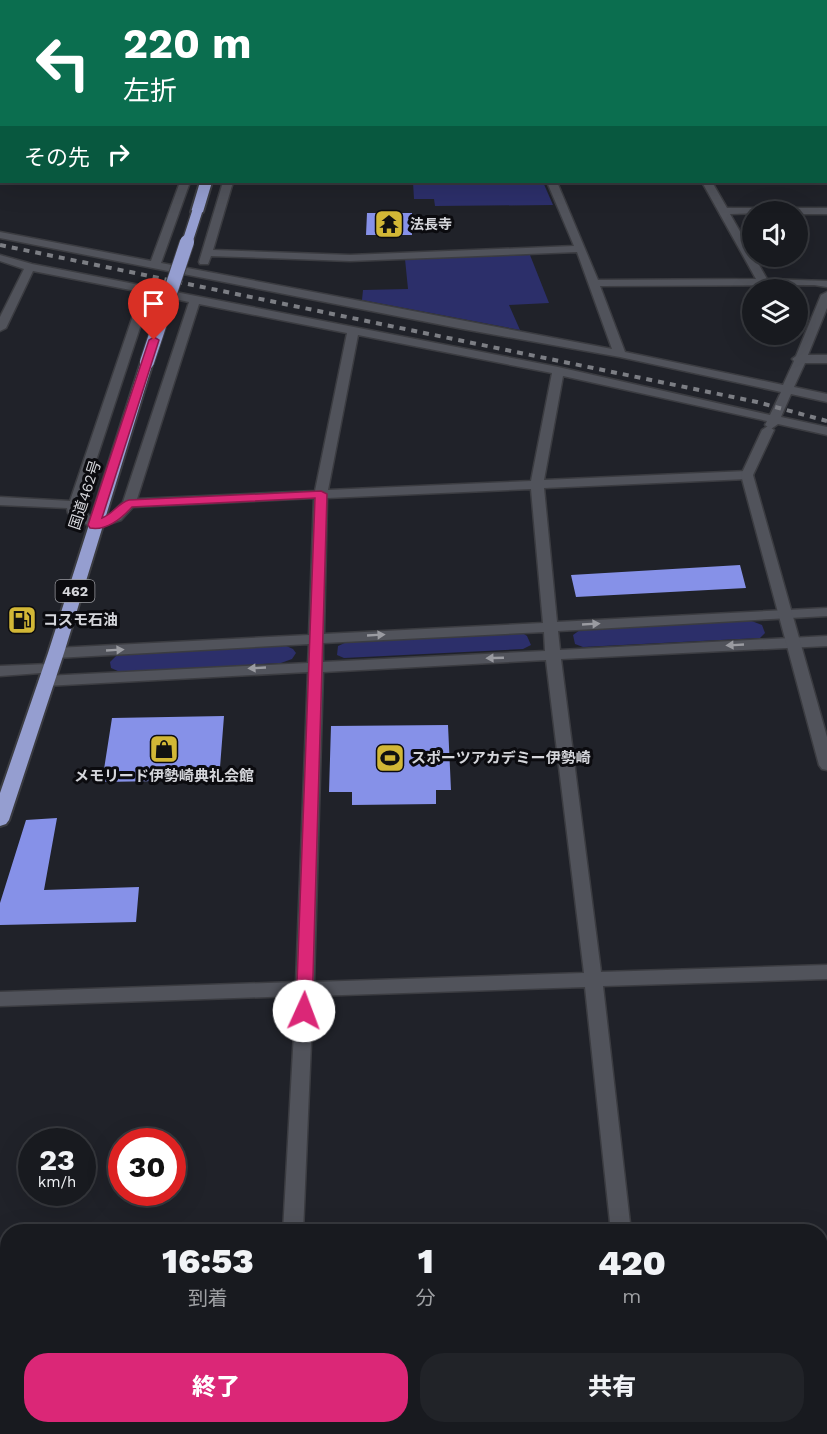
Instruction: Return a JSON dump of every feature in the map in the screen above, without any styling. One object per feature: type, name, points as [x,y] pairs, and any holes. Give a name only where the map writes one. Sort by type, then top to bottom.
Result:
[{"type":"highway","name":"国道462号","points":[[0,820],[56,653],[94,525],[206,183]]},
{"type":"street","points":[[155,266],[185,183]]},
{"type":"street","points":[[200,274],[228,183]]},
{"type":"street","points":[[552,183],[581,249],[620,354]]},
{"type":"street","points":[[708,183],[761,279]]},
{"type":"street","points":[[724,211],[827,211]]},
{"type":"street","points":[[0,235],[620,354],[789,388],[827,398]]},
{"type":"street","points":[[208,253],[350,258],[581,249]]},
{"type":"street","points":[[0,258],[30,267],[558,371],[771,424],[827,431]]},
{"type":"street","points":[[0,328],[30,267]]},
{"type":"street","points":[[594,283],[742,282]]},
{"type":"street","points":[[808,282],[827,284]]},
{"type":"street","points":[[147,290],[73,510],[94,525],[116,517],[129,503],[195,300]]},
{"type":"street","points":[[827,295],[798,359],[789,388],[747,475],[827,765]]},
{"type":"street","points":[[293,1224],[305,988],[321,494],[353,330]]},
{"type":"street","points":[[798,359],[827,359]]},
{"type":"street","points":[[558,371],[537,484],[553,655],[620,1224]]},
{"type":"street","points":[[129,503],[747,475]]},
{"type":"street","points":[[0,501],[75,505]]},
{"type":"street","points":[[56,653],[827,612]]},
{"type":"street","points":[[0,671],[47,675],[553,655],[827,641]]},
{"type":"street","points":[[0,999],[827,972]]},
{"type":"shaded area","points":[[413,183],[543,183],[553,205],[435,206],[434,199],[414,199]]},
{"type":"shaded area","points":[[530,255],[549,303],[509,305],[520,330],[362,300],[363,290],[408,289],[405,259]]},
{"type":"shaded area","points":[[749,620],[762,625],[765,633],[760,638],[583,647],[575,644],[573,635],[580,630]]},
{"type":"shaded area","points":[[521,632],[527,636],[531,645],[523,649],[344,658],[337,655],[338,646],[349,641]]},
{"type":"shaded area","points":[[282,644],[296,653],[292,659],[281,663],[120,672],[111,668],[110,662],[119,653]]},
{"type":"building","name":"法長寺","points":[[367,213],[412,213],[412,235],[366,235]]},
{"type":"building","points":[[740,565],[746,588],[576,597],[571,575]]},
{"type":"building","name":"メモリード伊勢崎典礼会館","points":[[224,716],[219,780],[102,782],[112,718]]},
{"type":"building","name":"スポーツアカデミー伊勢崎","points":[[448,725],[451,790],[436,790],[436,804],[352,805],[352,792],[329,792],[331,726]]},
{"type":"building","points":[[57,818],[44,890],[139,887],[136,922],[0,925],[0,903],[26,820]]},
{"type":"railway","points":[[0,245],[757,402],[827,421]]},
{"type":"place","name":"法長寺","points":[[389,224]]},
{"type":"place","name":"コスモ石油","points":[[22,620]]},
{"type":"place","name":"メモリード伊勢崎典礼会館","points":[[164,749]]},
{"type":"place","name":"スポーツアカデミー伊勢崎","points":[[390,758]]},
{"type":"route","points":[[154,340],[94,525],[116,517],[129,503],[321,494],[304,1011]]}]
